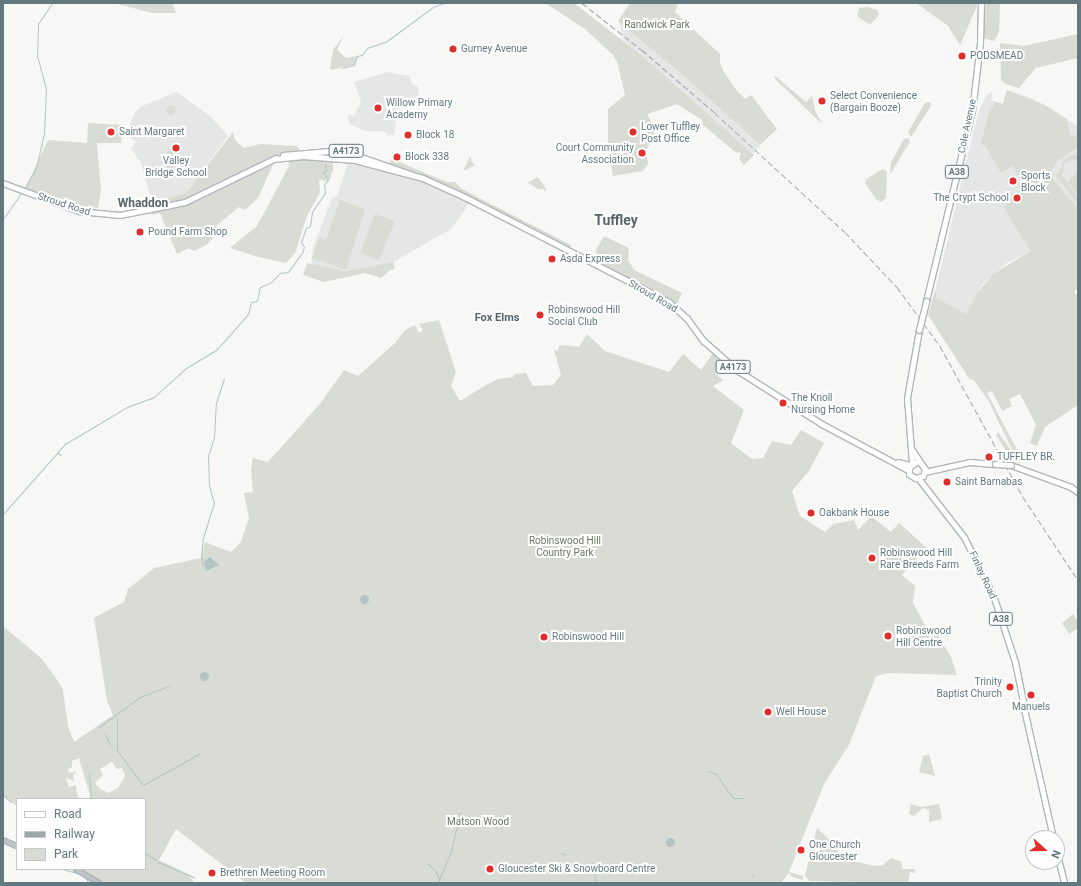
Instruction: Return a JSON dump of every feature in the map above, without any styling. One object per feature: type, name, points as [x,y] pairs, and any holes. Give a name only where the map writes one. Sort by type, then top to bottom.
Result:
[{"type":"highway","name":"Cole Avenue","points":[[912,448],[908,394],[919,330],[972,111],[980,43],[981,3]]},
{"type":"highway","name":"A38","points":[[912,448],[918,461],[923,465],[922,475]]},
{"type":"highway","name":"A38","points":[[910,466],[912,448]]},
{"type":"highway","points":[[918,461],[910,466],[910,476],[922,475]]},
{"type":"highway","name":"Finlay Road","points":[[922,475],[924,485],[964,537],[999,610],[1024,700],[1025,711]]},
{"type":"highway","name":"Finlay Road","points":[[1019,684],[1051,830]]},
{"type":"highway","points":[[1061,870],[1064,883]]},
{"type":"main road","name":"Stroud Road","points":[[3,183],[88,214],[114,216],[186,202],[274,159],[341,150],[414,176],[465,197],[669,302],[688,318],[704,341],[737,370],[822,424],[890,461],[910,466]]},
{"type":"main road","points":[[922,475],[937,469],[972,461],[1010,465],[1048,478],[1078,492]]},
{"type":"main road","points":[[923,465],[937,469]]},
{"type":"street","points":[[3,840],[16,846]]},
{"type":"street","points":[[78,870],[99,883]]},
{"type":"shaded area","points":[[619,21],[685,77],[760,145],[753,154],[624,41]]},
{"type":"shaded area","name":"Willow Primary Academy","points":[[388,72],[409,76],[412,84],[418,87],[419,94],[416,101],[399,100],[394,134],[389,136],[384,131],[365,131],[350,124],[347,114],[354,116],[361,102],[354,82]]},
{"type":"shaded area","name":"The Crypt School","points":[[1007,90],[1031,98],[1078,126],[1078,232],[1008,262],[982,285],[966,314],[937,298],[935,291],[979,110],[987,95],[993,91],[991,100],[1003,104]]},
{"type":"shaded area","name":"Valley Bridge School","points":[[177,92],[211,117],[228,136],[186,193],[152,203],[141,163],[131,149],[136,142],[126,134],[134,114],[140,107]]},
{"type":"shaded area","points":[[348,163],[421,181],[469,204],[451,229],[393,262],[345,271],[317,266],[311,263],[313,248],[330,203],[333,197],[337,196]]},
{"type":"shaded area","points":[[210,557],[219,565],[206,571],[204,562]]},
{"type":"shaded area","points":[[362,595],[366,595],[368,599],[366,603],[362,603],[360,601],[360,597]]},
{"type":"shaded area","points":[[202,672],[206,672],[208,676],[206,680],[202,680],[200,678],[200,674]]},
{"type":"shaded area","points":[[670,837],[675,842],[670,847],[665,842]]},
{"type":"green space","points":[[114,3],[172,3],[176,13],[152,13]]},
{"type":"green space","points":[[545,3],[574,3],[641,55],[754,155],[744,165],[739,159],[741,153],[735,152],[702,124],[702,120],[677,104],[647,114],[653,125],[654,134],[646,151],[648,164],[643,171],[613,176],[608,146],[608,109],[625,95],[617,62],[613,55],[585,29]]},
{"type":"green space","name":"Randwick Park","points":[[630,3],[678,3],[675,12],[720,54],[720,63],[724,72],[737,91],[745,99],[751,95],[777,129],[760,145],[685,77],[618,21]]},
{"type":"green space","points":[[916,3],[977,3],[977,6],[960,45],[948,26]]},
{"type":"green space","points":[[983,3],[1000,3],[999,32],[994,41],[983,38]]},
{"type":"green space","points":[[868,7],[877,10],[879,15],[870,25],[857,16],[859,8]]},
{"type":"green space","points":[[1078,34],[1078,58],[1036,68],[1019,88],[1006,84],[1001,80],[1000,43],[1024,46]]},
{"type":"green space","points":[[344,35],[337,50],[346,58],[357,56],[354,65],[330,70],[333,50]]},
{"type":"green space","points":[[774,75],[806,102],[812,96],[815,110],[822,124],[775,79]]},
{"type":"green space","points":[[1007,90],[1045,105],[1067,119],[1070,134],[1075,136],[1078,133],[1078,147],[1057,161],[1049,174],[1078,209],[1078,286],[1074,293],[1078,296],[1078,405],[1045,427],[1037,446],[1030,443],[1036,425],[1020,394],[1009,399],[1012,406],[1002,411],[992,391],[987,393],[1022,459],[1019,464],[988,400],[973,379],[970,380],[928,315],[935,291],[937,298],[966,314],[978,292],[993,274],[1031,251],[1009,217],[1005,206],[1011,197],[1011,191],[1013,195],[1020,190],[1017,184],[1022,181],[1012,166],[1001,173],[986,147],[981,144],[990,107],[993,107],[995,102],[1003,104]]},
{"type":"green space","points":[[930,102],[931,106],[911,137],[908,132],[925,103]]},
{"type":"green space","points":[[169,105],[173,105],[176,110],[173,115],[169,115],[166,112],[166,108]]},
{"type":"green space","points":[[88,123],[123,125],[121,143],[97,143],[101,191],[98,208],[66,204],[25,189],[48,140],[87,143]]},
{"type":"green space","points":[[233,132],[235,140],[244,148],[260,144],[297,146],[300,150],[272,156],[274,162],[258,198],[245,210],[239,207],[216,226],[216,235],[206,245],[194,251],[189,248],[177,254],[160,213],[152,215],[149,204],[186,193]]},
{"type":"green space","points":[[908,138],[910,142],[890,174],[891,162],[904,139]]},
{"type":"green space","points":[[170,148],[181,154],[172,170],[161,163]]},
{"type":"green space","points":[[1071,155],[1078,155],[1078,158],[1065,163],[1062,175],[1078,199],[1078,204],[1055,175],[1059,174],[1063,161]]},
{"type":"green space","points":[[470,157],[474,166],[463,171]]},
{"type":"green space","points":[[309,158],[333,160],[333,170],[329,181],[319,180],[320,192],[307,216],[295,253],[286,263],[258,257],[230,248],[257,226],[289,166],[288,160]]},
{"type":"green space","points":[[392,159],[447,182],[455,182],[462,189],[571,245],[568,251],[477,204],[388,165]]},
{"type":"green space","points":[[883,169],[887,172],[886,198],[881,202],[876,199],[865,183],[866,179]]},
{"type":"green space","points":[[1078,172],[1078,195],[1067,182]]},
{"type":"green space","points":[[538,177],[546,189],[545,192],[544,189],[538,189],[529,183],[527,185],[529,182]]},
{"type":"green space","points":[[340,200],[365,209],[346,270],[312,258],[319,238],[326,240]]},
{"type":"green space","points":[[375,214],[395,221],[379,260],[360,253]]},
{"type":"green space","points":[[604,236],[629,248],[628,260],[634,270],[682,293],[677,304],[597,263],[596,250]]},
{"type":"green space","points":[[393,262],[395,269],[390,270],[381,278],[365,273],[324,282],[303,275],[307,263],[345,271]]},
{"type":"green space","points":[[439,320],[456,372],[451,386],[460,401],[498,379],[513,377],[515,374],[526,373],[533,386],[553,385],[561,375],[554,350],[558,351],[559,346],[565,345],[579,347],[587,334],[605,351],[669,372],[683,354],[701,370],[713,353],[726,364],[715,373],[723,380],[713,386],[744,410],[731,443],[752,459],[763,458],[772,441],[791,445],[801,430],[824,443],[809,471],[792,491],[800,516],[825,532],[833,524],[854,520],[858,530],[871,516],[891,532],[899,523],[927,548],[902,575],[915,586],[913,603],[926,627],[935,630],[951,657],[957,675],[888,673],[876,676],[849,745],[824,784],[789,872],[803,876],[803,880],[792,877],[789,873],[781,883],[246,883],[176,829],[159,860],[190,875],[194,883],[100,883],[80,870],[146,870],[146,798],[91,798],[79,758],[72,761],[72,767],[68,769],[69,773],[77,771],[73,775],[74,781],[66,778],[69,787],[76,785],[78,798],[16,798],[16,805],[3,795],[3,626],[42,659],[58,681],[63,690],[68,726],[74,742],[113,715],[107,701],[94,618],[124,602],[128,589],[154,568],[201,558],[205,542],[231,552],[241,542],[249,518],[244,493],[253,492],[251,469],[253,458],[268,462],[319,405],[344,370],[358,376],[395,343],[405,330],[415,325],[419,333],[423,330],[419,324]],"holes":[[[112,762],[117,769],[122,768],[125,776],[118,788],[109,793],[100,789],[95,783],[103,775],[100,769]]]},
{"type":"green space","points":[[998,432],[1016,457],[1014,464],[996,435]]},
{"type":"green space","points":[[1073,614],[1078,621],[1078,628],[1069,634],[1062,623]]},
{"type":"green space","points":[[929,754],[935,776],[919,772],[923,756]]},
{"type":"green space","points":[[911,804],[921,807],[939,804],[942,819],[929,822],[929,810],[923,808],[914,816],[909,814]]},
{"type":"green space","points":[[817,828],[834,844],[841,858],[874,866],[883,865],[891,858],[902,862],[902,869],[915,869],[915,873],[910,872],[908,883],[809,881],[805,876]]},
{"type":"waterway","points":[[24,189],[36,168],[44,134],[46,89],[37,56],[38,24],[52,3]]},
{"type":"waterway","points":[[342,68],[354,65],[357,56],[362,55],[367,48],[387,41],[433,7],[444,3]]},
{"type":"waterway","points":[[3,514],[65,444],[127,407],[154,397],[186,368],[216,350],[248,314],[251,302],[257,301],[260,287],[270,283],[280,273],[288,272],[302,253],[304,247],[301,242],[306,228],[310,226],[312,212],[325,193],[324,185],[328,179],[323,172],[326,171],[325,164]]},
{"type":"waterway","points":[[3,219],[22,192]]},
{"type":"waterway","points":[[203,566],[201,556],[203,538],[214,503],[209,485],[208,456],[214,438],[216,403],[224,378]]},
{"type":"waterway","points":[[57,453],[61,455]]},
{"type":"waterway","points":[[99,727],[140,697],[169,686]]},
{"type":"waterway","points":[[117,718],[117,750],[142,784]]},
{"type":"waterway","points":[[105,734],[110,745]]},
{"type":"waterway","points":[[143,785],[199,754]]},
{"type":"waterway","points":[[708,771],[716,774],[733,798],[743,798]]},
{"type":"waterway","points":[[89,772],[91,798]]},
{"type":"waterway","points":[[3,795],[11,802]]},
{"type":"waterway","points":[[438,882],[451,852],[460,812]]},
{"type":"waterway","points":[[561,853],[566,855]]},
{"type":"waterway","points":[[146,854],[156,860]]},
{"type":"waterway","points":[[158,862],[194,877]]},
{"type":"waterway","points":[[592,863],[596,883]]},
{"type":"waterway","points":[[428,864],[435,870],[439,879]]},
{"type":"waterway","points":[[66,870],[81,874]]},
{"type":"waterway","points":[[83,875],[89,883]]},
{"type":"railway","points":[[582,3],[642,50],[715,113],[845,232],[897,287],[940,346],[1023,497],[1078,580]]},
{"type":"place","name":"Gurney Avenue","points":[[453,49]]},
{"type":"place","name":"PODSMEAD","points":[[962,56]]},
{"type":"place","name":"Select Convenience (Bargain Booze)","points":[[822,101]]},
{"type":"place","name":"Willow Primary Academy","points":[[378,108]]},
{"type":"place","name":"Saint Margaret","points":[[111,132]]},
{"type":"place","name":"Lower Tuffley Post Office","points":[[633,132]]},
{"type":"place","name":"Block 18","points":[[408,135]]},
{"type":"place","name":"Valley Bridge School","points":[[176,148]]},
{"type":"place","name":"Court Community Association","points":[[642,153]]},
{"type":"place","name":"Block 338","points":[[397,157]]},
{"type":"place","name":"Sports Block","points":[[1013,181]]},
{"type":"place","name":"The Crypt School","points":[[1017,198]]},
{"type":"place","name":"Pound Farm Shop","points":[[140,232]]},
{"type":"place","name":"Asda Express","points":[[552,259]]},
{"type":"place","name":"Robinswood Hill Social Club","points":[[540,315]]},
{"type":"place","name":"The Knoll Nursing Home","points":[[783,403]]},
{"type":"place","name":"TUFFLEY BR.","points":[[989,457]]},
{"type":"place","name":"Saint Barnabas","points":[[947,482]]},
{"type":"place","name":"Oakbank House","points":[[811,513]]},
{"type":"place","name":"Robinswood Hill Rare Breeds Farm","points":[[872,558]]},
{"type":"place","name":"Robinswood Hill Centre","points":[[888,636]]},
{"type":"place","name":"Robinswood Hill","points":[[544,637]]},
{"type":"place","name":"Trinity Baptist Church","points":[[1010,687]]},
{"type":"place","name":"Manuels","points":[[1031,695]]},
{"type":"place","name":"Well House","points":[[768,712]]},
{"type":"place","name":"One Church Gloucester","points":[[801,850]]},
{"type":"place","name":"Gloucester Ski & Snowboard Centre","points":[[490,869]]},
{"type":"place","name":"Brethren Meeting Room","points":[[212,873]]},
{"type":"district","name":"Whaddon","points":[[143,204]]},
{"type":"district","name":"Tuffley","points":[[616,220]]},
{"type":"district","name":"Fox Elms","points":[[497,318]]},
{"type":"park label","name":"Robinswood Hill Country Park","points":[[565,546]]},
{"type":"park label","name":"Matson Wood","points":[[478,822]]}]
